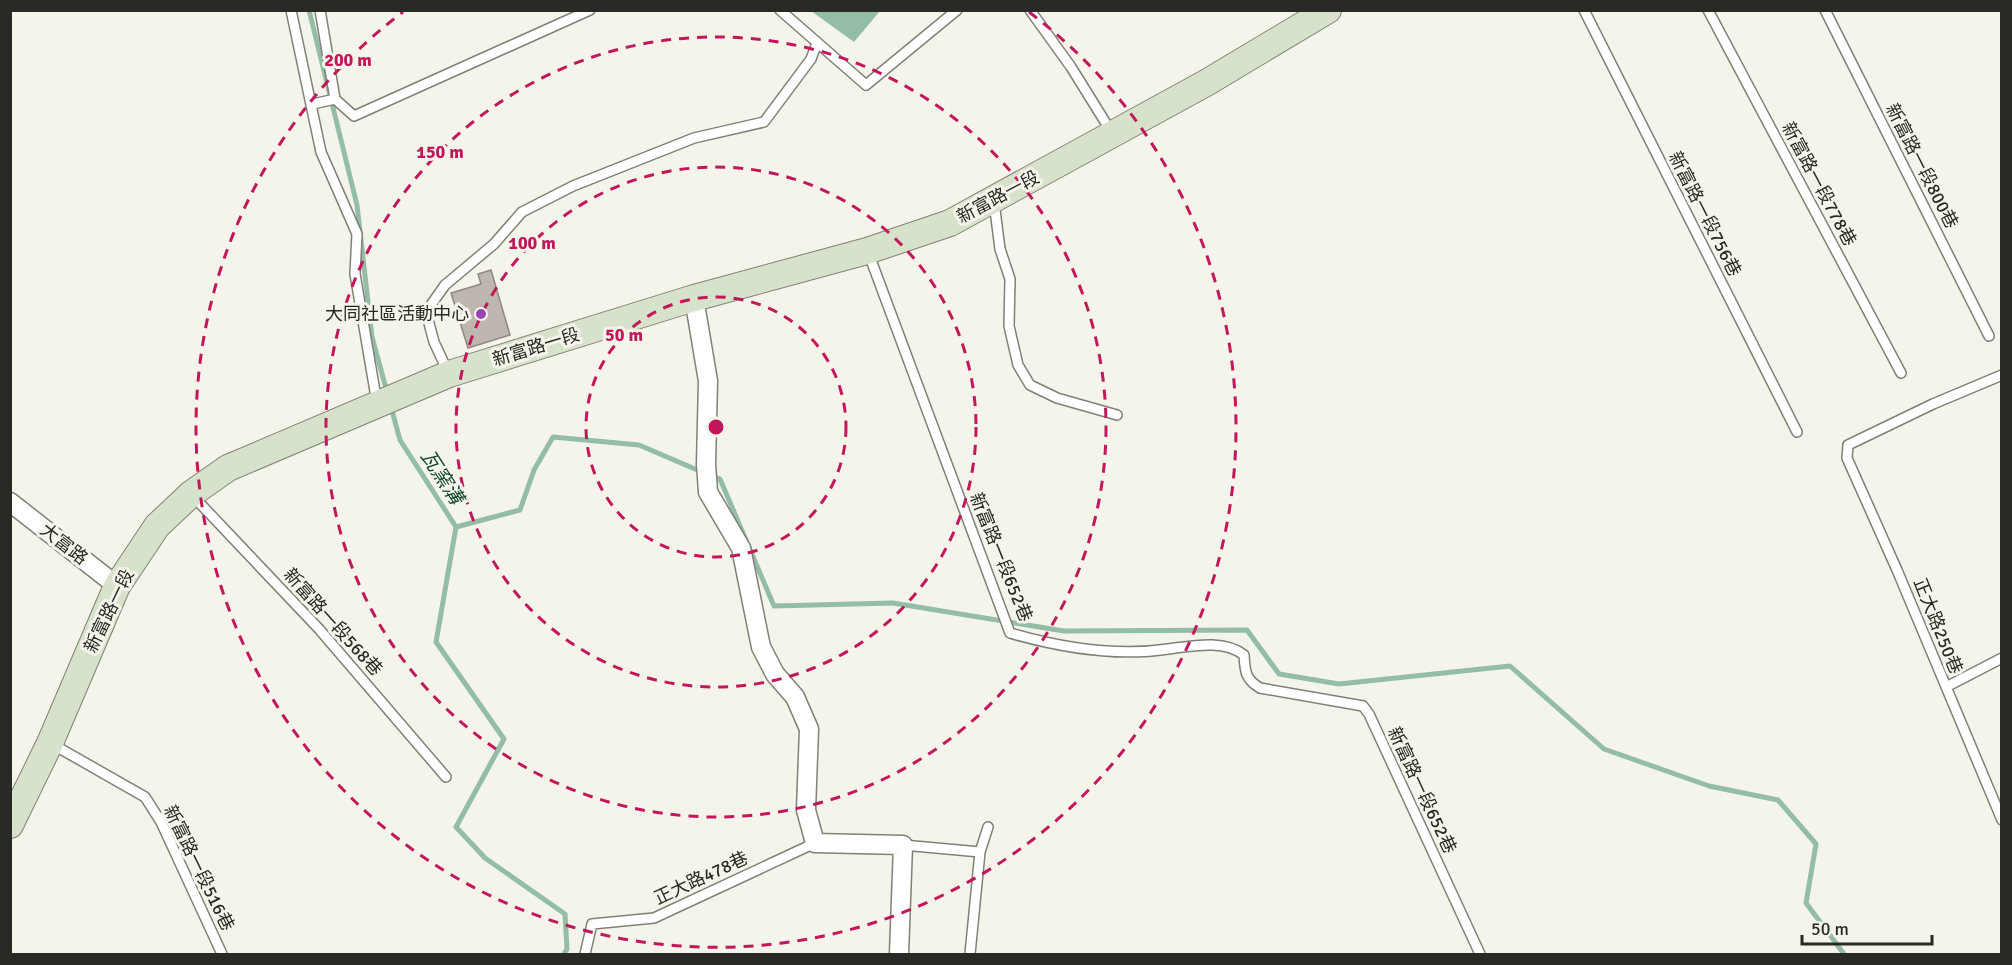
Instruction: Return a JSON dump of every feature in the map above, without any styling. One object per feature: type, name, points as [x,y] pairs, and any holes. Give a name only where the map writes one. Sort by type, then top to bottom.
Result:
[{"type":"street","name":"新富路一段","points":[[10,825],[50,743],[117,586],[157,526],[190,494],[228,468],[449,374],[694,298],[867,251],[950,223],[1206,83],[1328,10]]},
{"type":"street","points":[[694,298],[708,381],[706,464],[708,492],[741,548],[761,647],[775,674],[795,697],[808,729],[806,810],[814,843],[903,845],[899,954]]},
{"type":"street","name":"大富路","points":[[10,502],[117,586]]},
{"type":"lane","points":[[291,10],[313,104],[321,152],[357,234],[355,274],[377,403]]},
{"type":"lane","points":[[320,10],[335,99],[354,116],[590,10]]},
{"type":"lane","points":[[780,10],[866,85],[957,10]]},
{"type":"lane","points":[[1030,10],[1071,67],[1112,134]]},
{"type":"lane","name":"新富路一段756巷","points":[[1584,10],[1797,432]]},
{"type":"lane","name":"新富路一段778巷","points":[[1708,10],[1901,373]]},
{"type":"lane","name":"新富路一段800巷","points":[[1825,10],[1989,336]]},
{"type":"lane","points":[[449,374],[434,342],[426,312],[445,285],[494,244],[522,212],[583,182],[694,138],[764,122],[811,59],[817,43]]},
{"type":"lane","points":[[313,104],[335,99]]},
{"type":"lane","points":[[994,200],[1000,249],[1010,279],[1009,326],[1018,365],[1030,385],[1048,394],[1117,415]]},
{"type":"lane","name":"新富路一段652巷","points":[[867,251],[1010,633],[1059,647],[1140,653],[1198,645],[1227,646],[1244,655],[1245,675],[1250,682],[1260,688],[1363,706],[1369,714],[1480,954]]},
{"type":"lane","name":"正大路250巷","points":[[2001,375],[1933,404],[1848,445],[1847,458],[2001,820]]},
{"type":"lane","name":"新富路一段568巷","points":[[190,494],[319,629],[446,777]]},
{"type":"lane","points":[[1946,687],[2001,657]]},
{"type":"lane","name":"新富路一段516巷","points":[[50,743],[145,798],[161,822],[222,954]]},
{"type":"lane","points":[[970,954],[980,852],[988,827]]},
{"type":"lane","name":"正大路478巷","points":[[585,954],[592,924],[654,918],[814,843]]},
{"type":"lane","points":[[903,845],[980,852]]},
{"type":"shaded area","points":[[811,11],[880,11],[854,42]]},
{"type":"building","name":"大同社區活動中心","points":[[491,270],[510,335],[468,348],[451,293],[481,284],[478,274]]},
{"type":"waterway","name":"瓦窯溝","points":[[309,10],[357,205],[372,337],[387,392]]},
{"type":"waterway","name":"瓦窯溝","points":[[391,407],[400,440],[456,527],[436,642],[504,739],[456,827],[485,858],[565,914],[567,949],[564,954]]},
{"type":"waterway","points":[[456,527],[520,510],[534,470],[553,437],[639,445],[702,472]]},
{"type":"waterway","points":[[710,475],[720,479],[774,606],[893,603],[1064,631],[1247,630],[1279,674],[1339,684],[1510,666],[1604,749],[1709,786],[1778,800],[1816,844],[1806,903],[1844,954]]},
{"type":"place","name":"大同社區活動中心","points":[[481,314]]}]
